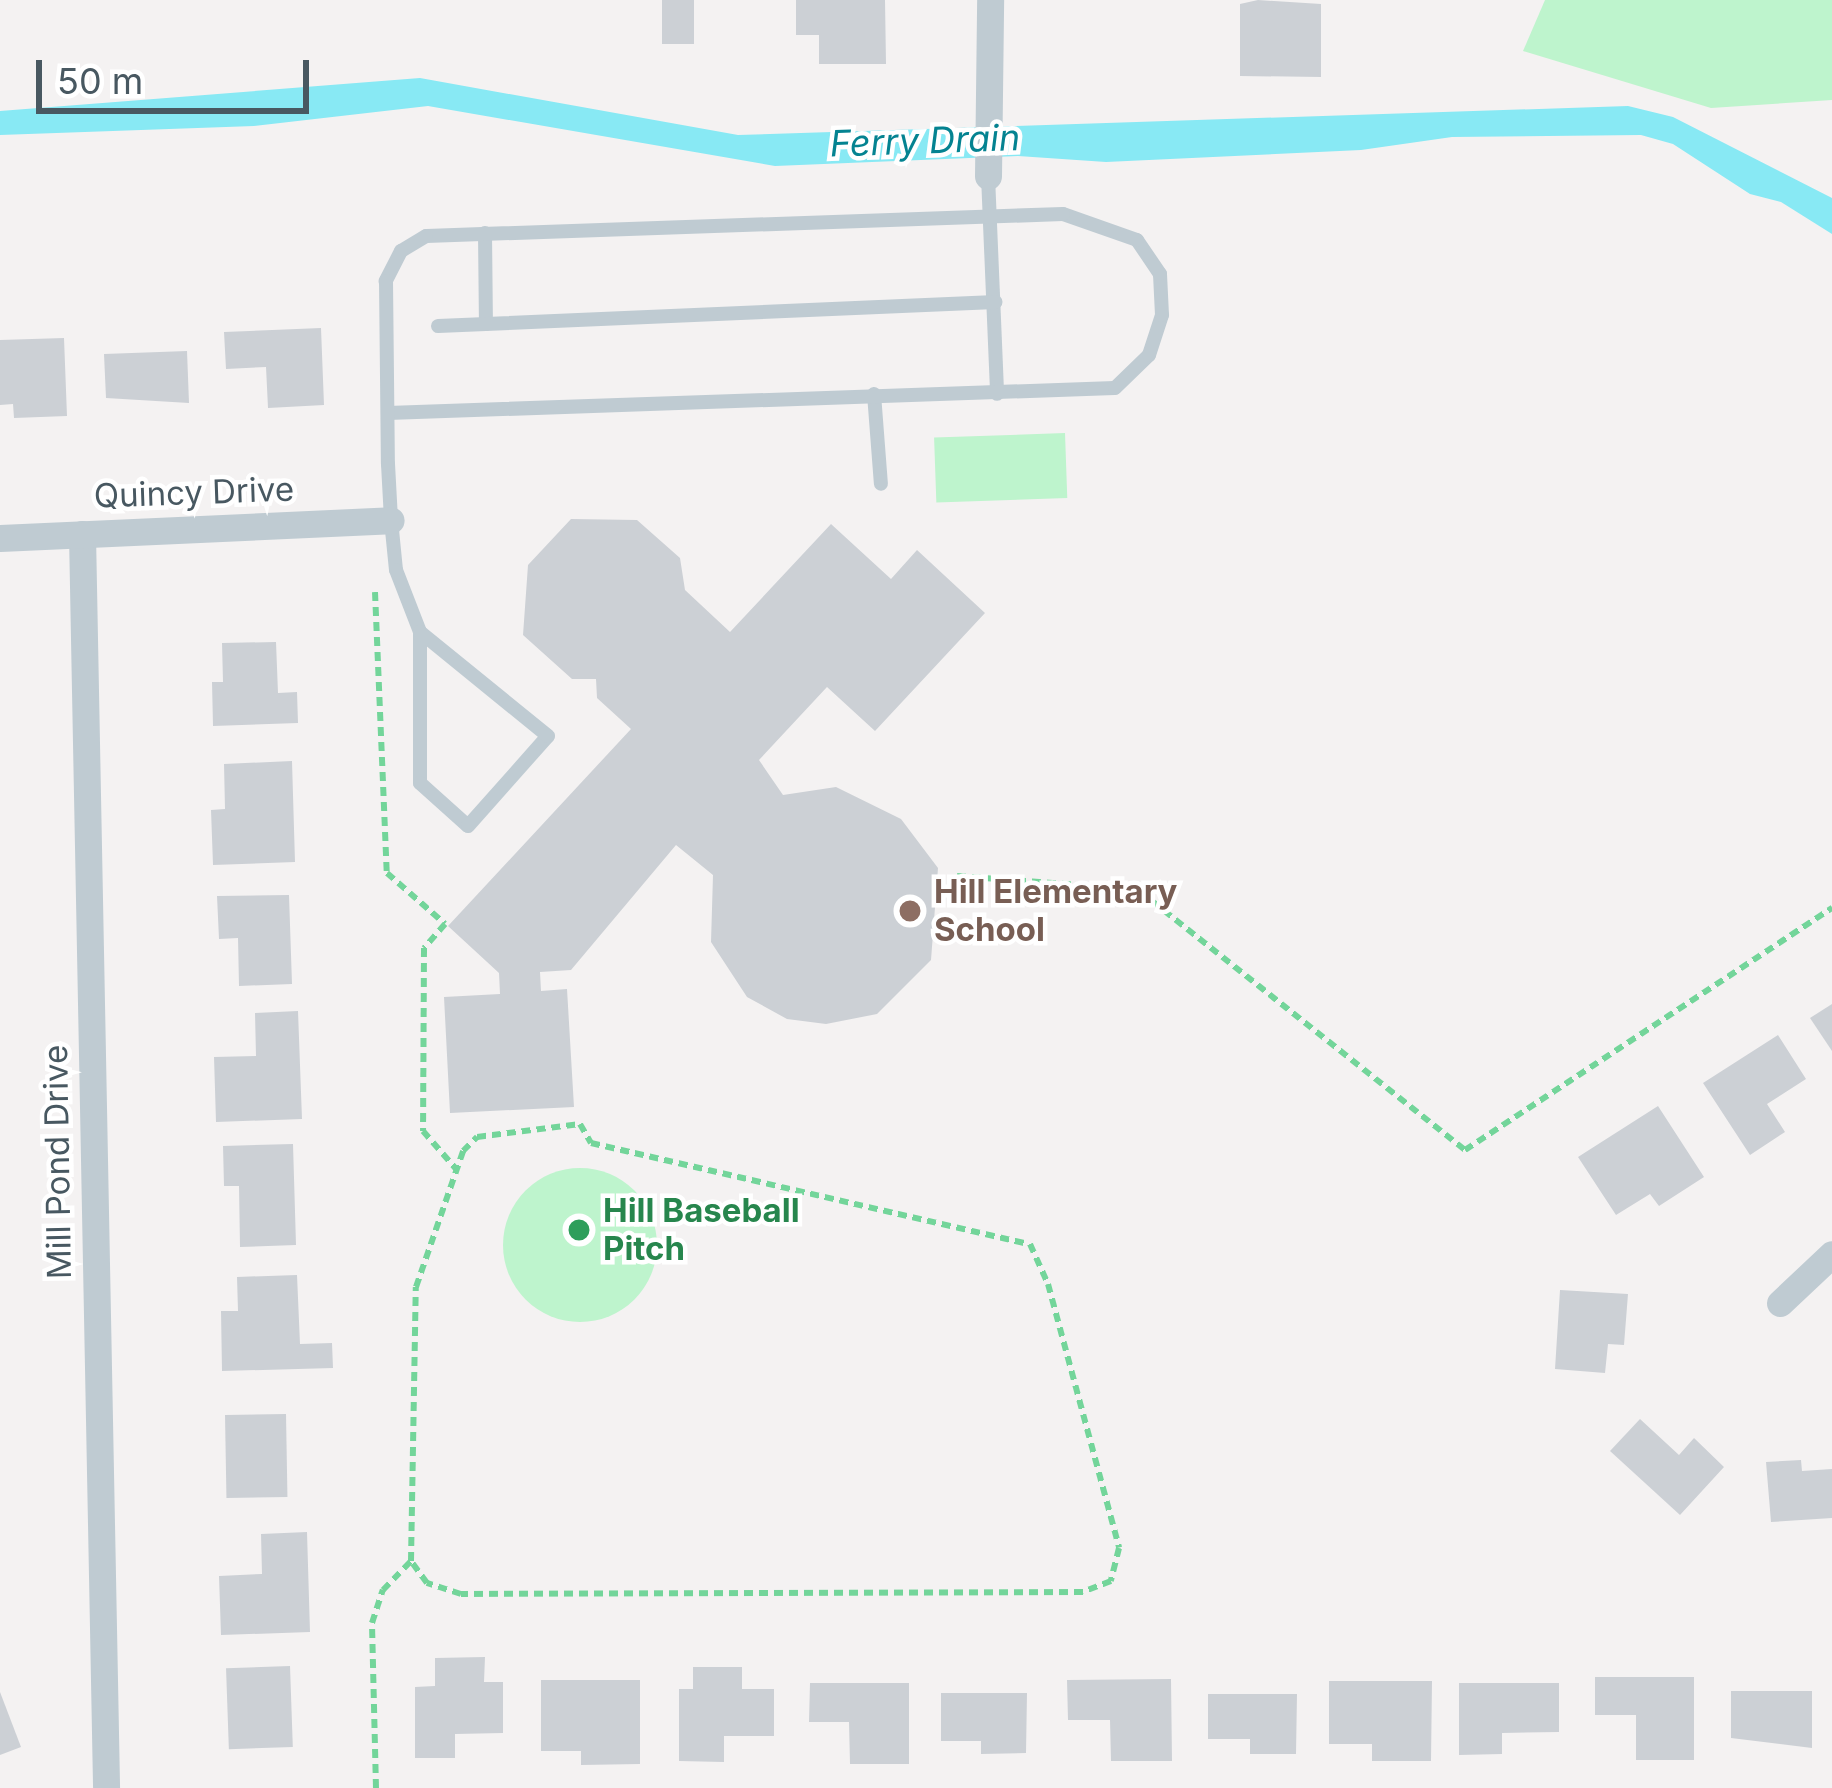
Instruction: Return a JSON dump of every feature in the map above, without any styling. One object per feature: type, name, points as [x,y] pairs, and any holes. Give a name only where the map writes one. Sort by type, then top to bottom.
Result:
[{"type":"street","points":[[988,170],[990,0]]},
{"type":"street","name":"Quincy Drive","points":[[0,538],[391,520]]},
{"type":"street","name":"Mill Pond Drive","points":[[82,534],[106,1788]]},
{"type":"street","points":[[1780,1303],[1832,1254]]},
{"type":"lane","points":[[988,170],[997,394]]},
{"type":"lane","points":[[388,413],[1115,388],[1149,355],[1162,315],[1160,274],[1137,240],[1063,214],[426,236],[401,251],[386,281],[388,413],[391,520],[396,570],[421,632],[414,712],[420,783],[468,826],[548,736],[421,632]]},
{"type":"lane","points":[[485,233],[486,324]]},
{"type":"lane","points":[[437,326],[995,302]]},
{"type":"lane","points":[[874,394],[881,484]]},
{"type":"path","points":[[374,582],[387,873],[445,924],[424,948],[421,1116],[429,1145],[457,1170]]},
{"type":"path","points":[[957,877],[1120,888],[1152,901],[1465,1150],[1832,908]]},
{"type":"path","points":[[580,1124],[591,1143],[706,1167],[746,1184],[1015,1235],[1041,1260],[1120,1565],[1098,1591],[1083,1592],[461,1594],[427,1582],[412,1561],[411,1314],[457,1170],[463,1151],[495,1130],[580,1124]]},
{"type":"path","points":[[376,1788],[372,1623],[382,1590],[412,1561]]},
{"type":"green space","points":[[1545,0],[1832,0],[1832,100],[1711,108],[1523,51]]},
{"type":"green space","points":[[1065,433],[1067,498],[936,503],[934,438]]},
{"type":"green space","name":"Hill Baseball Pitch","points":[[580,1168],[609,1174],[634,1191],[651,1216],[657,1245],[651,1274],[634,1299],[609,1316],[580,1322],[551,1316],[526,1299],[509,1274],[503,1245],[509,1216],[526,1191],[551,1174]]},
{"type":"water","name":"Ferry Drain","points":[[420,78],[738,135],[1628,106],[1673,117],[1832,198],[1832,234],[1781,202],[1750,194],[1673,144],[1641,135],[1452,137],[1361,150],[1106,162],[1018,156],[775,166],[428,106],[254,126],[0,135],[0,111]]},
{"type":"building","points":[[662,0],[694,0],[694,44],[662,44]]},
{"type":"building","points":[[796,0],[885,0],[886,64],[819,64],[819,35],[796,35]]},
{"type":"building","points":[[1258,0],[1321,4],[1321,77],[1240,76],[1240,4]]},
{"type":"building","points":[[321,328],[324,405],[268,408],[266,367],[226,369],[224,332]]},
{"type":"building","points":[[64,338],[67,416],[14,418],[13,404],[0,405],[0,340]]},
{"type":"building","points":[[187,351],[189,403],[106,398],[104,354]]},
{"type":"building","points":[[571,519],[637,520],[680,558],[685,590],[730,632],[831,524],[891,579],[917,550],[985,613],[875,731],[827,687],[759,760],[783,795],[836,787],[901,819],[938,868],[931,960],[877,1014],[826,1024],[787,1019],[747,997],[711,942],[713,875],[676,845],[571,970],[540,972],[541,991],[567,989],[574,1107],[450,1113],[444,997],[500,994],[499,973],[448,926],[631,729],[597,698],[596,679],[572,679],[523,635],[528,565]]},
{"type":"building","points":[[276,642],[278,693],[297,692],[298,723],[213,726],[212,682],[223,682],[222,643]]},
{"type":"building","points":[[292,761],[295,862],[213,865],[211,810],[225,809],[224,764]]},
{"type":"building","points":[[289,895],[292,984],[239,986],[238,938],[219,939],[217,896]]},
{"type":"building","points":[[1832,1004],[1832,1051],[1810,1018]]},
{"type":"building","points":[[298,1011],[302,1119],[216,1122],[214,1057],[256,1056],[255,1013]]},
{"type":"building","points":[[1778,1035],[1806,1079],[1767,1104],[1785,1132],[1750,1155],[1703,1083]]},
{"type":"building","points":[[1658,1106],[1704,1177],[1659,1206],[1650,1194],[1616,1215],[1578,1157]]},
{"type":"building","points":[[293,1144],[296,1245],[240,1247],[239,1186],[224,1186],[223,1146]]},
{"type":"building","points":[[297,1275],[300,1344],[332,1343],[333,1368],[222,1371],[221,1311],[238,1311],[237,1277]]},
{"type":"building","points":[[1560,1290],[1628,1294],[1624,1345],[1608,1344],[1605,1373],[1555,1369]]},
{"type":"building","points":[[286,1414],[287,1497],[226,1498],[225,1415]]},
{"type":"building","points":[[1640,1419],[1679,1455],[1694,1438],[1724,1467],[1680,1515],[1610,1451]]},
{"type":"building","points":[[1801,1460],[1802,1471],[1832,1469],[1832,1518],[1771,1522],[1766,1462]]},
{"type":"building","points":[[307,1532],[310,1632],[221,1635],[219,1576],[262,1574],[261,1534]]},
{"type":"building","points":[[485,1657],[484,1682],[503,1682],[503,1733],[455,1734],[455,1758],[415,1758],[415,1687],[435,1686],[435,1658]]},
{"type":"building","points":[[290,1666],[293,1747],[229,1749],[226,1668]]},
{"type":"building","points":[[693,1667],[742,1667],[742,1689],[774,1689],[774,1736],[724,1736],[724,1762],[679,1761],[679,1689],[693,1689]]},
{"type":"building","points":[[1595,1677],[1694,1677],[1694,1760],[1636,1760],[1636,1715],[1595,1715]]},
{"type":"building","points":[[1171,1679],[1172,1761],[1111,1761],[1110,1720],[1068,1720],[1067,1680]]},
{"type":"building","points":[[541,1680],[640,1680],[640,1764],[581,1765],[581,1751],[541,1751]]},
{"type":"building","points":[[1329,1681],[1432,1681],[1431,1761],[1372,1761],[1372,1744],[1329,1744]]},
{"type":"building","points":[[810,1683],[909,1683],[909,1764],[850,1764],[849,1722],[809,1722]]},
{"type":"building","points":[[1459,1683],[1559,1683],[1559,1732],[1502,1733],[1502,1754],[1459,1755]]},
{"type":"building","points":[[1731,1691],[1812,1691],[1812,1748],[1731,1738]]},
{"type":"building","points":[[0,1692],[21,1747],[0,1755]]},
{"type":"building","points":[[941,1693],[1027,1693],[1026,1753],[981,1754],[981,1741],[941,1741]]},
{"type":"building","points":[[1208,1694],[1297,1694],[1296,1754],[1250,1754],[1250,1739],[1208,1739]]},
{"type":"place","name":"Hill Elementary School","points":[[910,911]]},
{"type":"place","name":"Hill Baseball Pitch","points":[[579,1230]]}]
